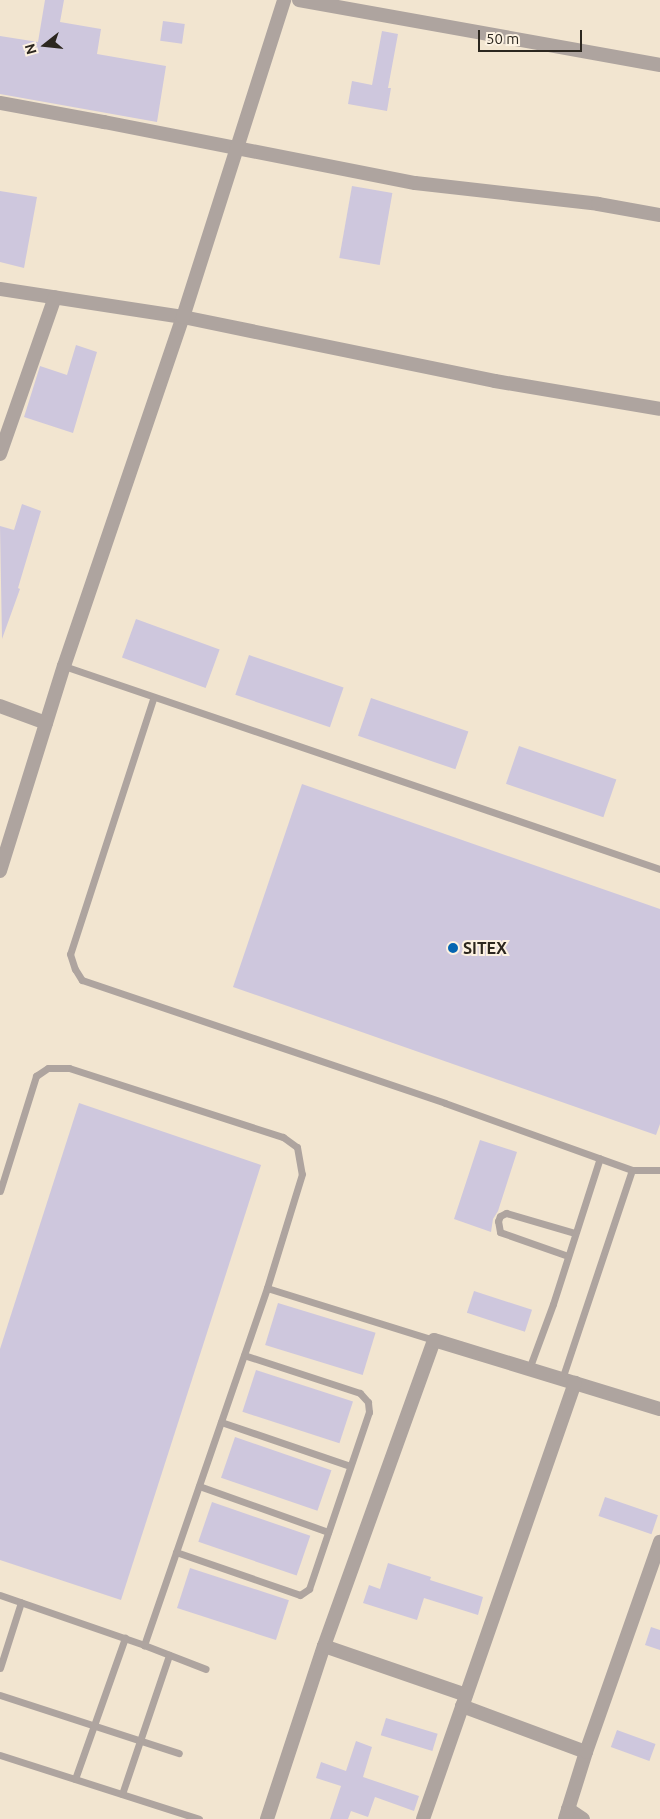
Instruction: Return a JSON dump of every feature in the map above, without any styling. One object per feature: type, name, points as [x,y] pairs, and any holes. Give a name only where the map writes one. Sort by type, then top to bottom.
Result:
[{"type":"street","points":[[0,871],[64,666],[183,317],[284,0]]},
{"type":"street","points":[[299,0],[660,64]]},
{"type":"street","points":[[0,104],[415,184],[598,204],[660,215]]},
{"type":"street","points":[[0,289],[183,317],[495,381],[660,409]]},
{"type":"street","points":[[0,454],[55,298]]},
{"type":"street","points":[[0,706],[46,723]]},
{"type":"street","points":[[266,1819],[324,1646],[434,1340],[660,1409]]},
{"type":"street","points":[[423,1819],[569,1381]]},
{"type":"street","points":[[583,1819],[567,1814],[586,1752],[660,1542]]},
{"type":"street","points":[[324,1646],[464,1700],[586,1752]]},
{"type":"lane","points":[[64,666],[153,698],[660,869]]},
{"type":"lane","points":[[153,698],[70,954],[75,969],[82,980],[445,1103],[632,1170],[660,1170]]},
{"type":"lane","points":[[0,1191],[36,1076],[48,1068],[69,1068],[283,1137],[297,1147],[302,1174],[267,1288],[144,1645]]},
{"type":"lane","points":[[529,1369],[600,1158]]},
{"type":"lane","points":[[569,1381],[632,1170]]},
{"type":"lane","points":[[568,1256],[500,1232],[498,1221],[500,1216],[506,1213],[575,1233]]},
{"type":"lane","points":[[267,1288],[434,1340]]},
{"type":"lane","points":[[176,1552],[300,1595],[309,1589],[369,1412],[368,1402],[360,1393],[244,1355]]},
{"type":"lane","points":[[221,1422],[350,1466]]},
{"type":"lane","points":[[199,1486],[328,1532]]},
{"type":"lane","points":[[0,1595],[125,1638],[206,1669]]},
{"type":"lane","points":[[0,1668],[21,1602]]},
{"type":"lane","points":[[75,1779],[125,1638]]},
{"type":"lane","points":[[122,1794],[169,1655]]},
{"type":"lane","points":[[0,1695],[179,1753]]},
{"type":"lane","points":[[0,1755],[198,1819]]},
{"type":"building","points":[[45,0],[64,0],[60,22],[101,29],[97,54],[166,66],[157,122],[0,94],[0,36],[38,42]]},
{"type":"building","points":[[163,21],[185,24],[182,44],[160,41]]},
{"type":"building","points":[[382,31],[398,34],[388,88],[391,88],[387,111],[348,104],[352,81],[372,85]]},
{"type":"building","points":[[352,186],[392,193],[380,265],[339,258]]},
{"type":"building","points":[[0,191],[37,197],[24,268],[0,262]]},
{"type":"building","points":[[76,345],[97,352],[73,433],[24,417],[40,366],[67,375]]},
{"type":"building","points":[[22,504],[41,511],[18,588],[20,589],[2,639],[0,526],[14,530]]},
{"type":"building","points":[[136,619],[220,649],[206,688],[122,658]]},
{"type":"building","points":[[249,655],[344,688],[330,727],[235,695]]},
{"type":"building","points":[[371,698],[468,732],[455,769],[358,736]]},
{"type":"building","points":[[519,746],[616,780],[603,817],[506,784]]},
{"type":"building","name":"SITEX","points":[[302,784],[660,909],[660,1124],[656,1135],[233,987]]},
{"type":"building","points":[[79,1103],[261,1165],[121,1600],[0,1560],[0,1349]]},
{"type":"building","points":[[480,1140],[517,1152],[498,1211],[493,1219],[491,1232],[454,1219]]},
{"type":"building","points":[[474,1291],[532,1310],[525,1332],[467,1313]]},
{"type":"building","points":[[278,1303],[376,1333],[363,1375],[265,1345]]},
{"type":"building","points":[[256,1370],[353,1402],[339,1443],[242,1412]]},
{"type":"building","points":[[235,1437],[331,1470],[317,1511],[221,1478]]},
{"type":"building","points":[[605,1497],[658,1515],[651,1534],[598,1516]]},
{"type":"building","points":[[212,1502],[310,1536],[297,1576],[198,1542]]},
{"type":"building","points":[[388,1563],[431,1577],[430,1580],[483,1597],[478,1615],[424,1598],[417,1620],[363,1603],[369,1585],[380,1589]]},
{"type":"building","points":[[190,1568],[289,1600],[276,1640],[177,1608]]},
{"type":"building","points":[[651,1627],[660,1630],[660,1650],[645,1645]]},
{"type":"building","points":[[386,1718],[438,1734],[432,1751],[381,1735]]},
{"type":"building","points":[[617,1730],[656,1744],[649,1761],[611,1747]]},
{"type":"building","points":[[356,1741],[372,1747],[363,1777],[419,1796],[414,1811],[375,1797],[368,1817],[351,1811],[348,1819],[330,1819],[341,1786],[316,1778],[321,1762],[346,1771]]},
{"type":"place","name":"SITEX","points":[[453,948]]}]
